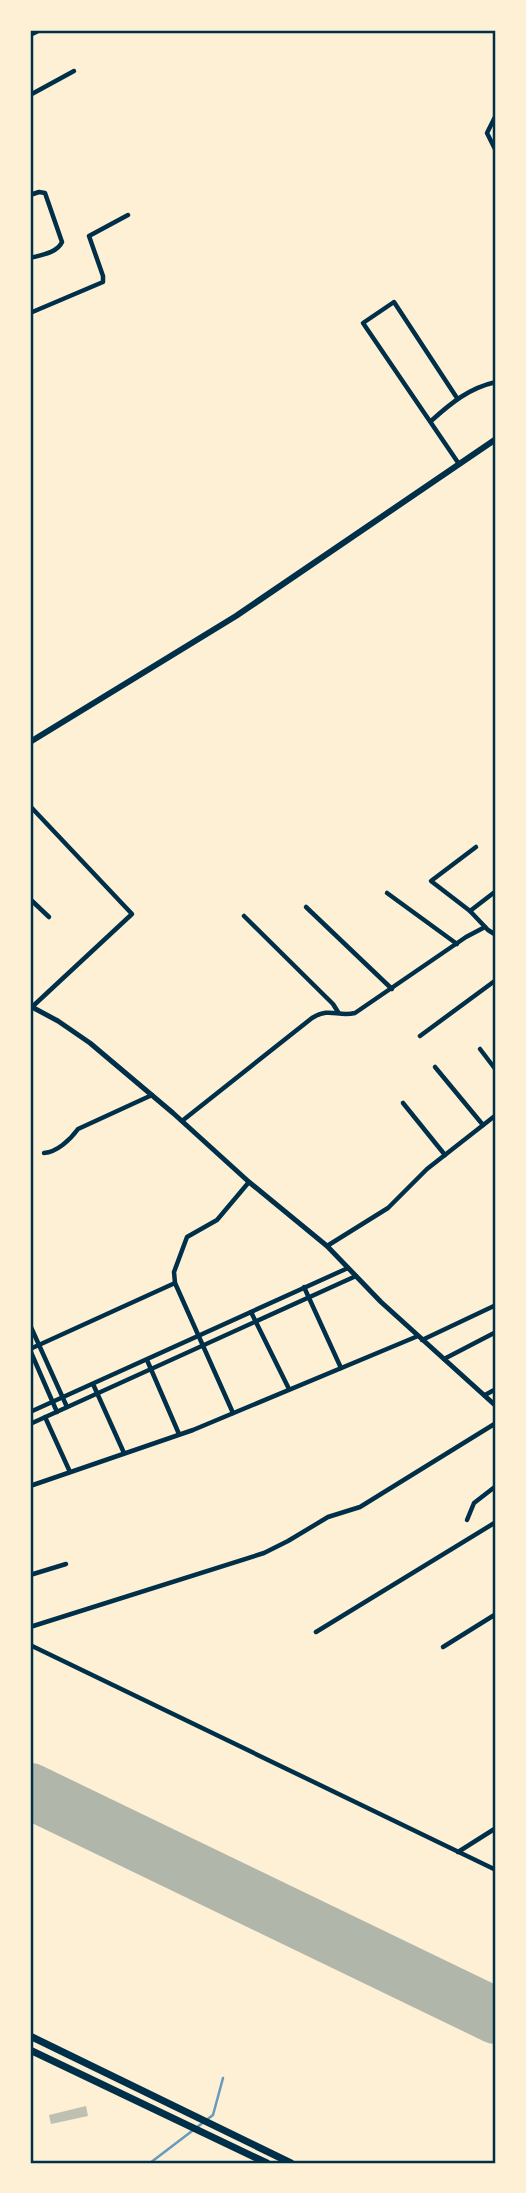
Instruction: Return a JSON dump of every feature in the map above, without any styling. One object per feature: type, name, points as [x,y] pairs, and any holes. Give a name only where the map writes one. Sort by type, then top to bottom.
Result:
[{"type":"highway","points":[[30,2036],[291,2163]]},
{"type":"highway","points":[[30,2050],[267,2163]]},
{"type":"main road","points":[[30,742],[236,616],[496,439]]},
{"type":"street","points":[[30,35],[40,30]]},
{"type":"street","points":[[30,95],[74,71]]},
{"type":"street","points":[[496,115],[487,133],[496,151]]},
{"type":"street","points":[[30,195],[45,193],[62,242],[54,250],[30,258]]},
{"type":"street","points":[[30,313],[103,282],[89,236],[128,215]]},
{"type":"street","points":[[457,398],[394,302],[363,323],[458,464]]},
{"type":"street","points":[[431,421],[457,398],[496,382]]},
{"type":"street","points":[[30,806],[132,914],[31,1006],[82,1037],[182,1121],[249,1182],[327,1246],[420,1338],[496,1406]]},
{"type":"street","points":[[476,847],[430,881],[470,911],[496,935]]},
{"type":"street","points":[[470,911],[496,891]]},
{"type":"street","points":[[387,893],[457,944]]},
{"type":"street","points":[[30,899],[49,917]]},
{"type":"street","points":[[306,907],[392,989]]},
{"type":"street","points":[[244,916],[333,1004],[338,1013]]},
{"type":"street","points":[[182,1121],[312,1018],[327,1011],[355,1013],[485,927]]},
{"type":"street","points":[[420,1036],[496,980]]},
{"type":"street","points":[[480,1049],[496,1070]]},
{"type":"street","points":[[490,1063],[496,1058]]},
{"type":"street","points":[[435,1067],[483,1125]]},
{"type":"street","points":[[44,1153],[50,1153],[62,1145],[73,1137],[78,1129],[152,1096]]},
{"type":"street","points":[[402,1103],[445,1155]]},
{"type":"street","points":[[327,1246],[388,1208],[427,1169],[496,1115]]},
{"type":"street","points":[[233,1413],[175,1283],[174,1272],[187,1237],[217,1220],[249,1182]]},
{"type":"street","points":[[30,1412],[348,1268]]},
{"type":"street","points":[[30,1424],[356,1276]]},
{"type":"street","points":[[57,1412],[30,1350],[175,1283]]},
{"type":"street","points":[[304,1287],[341,1368]]},
{"type":"street","points":[[30,1486],[179,1434],[496,1305]]},
{"type":"street","points":[[251,1312],[289,1390]]},
{"type":"street","points":[[30,1325],[67,1407]]},
{"type":"street","points":[[444,1359],[496,1332]]},
{"type":"street","points":[[147,1360],[179,1434]]},
{"type":"street","points":[[93,1384],[124,1453]]},
{"type":"street","points":[[485,1395],[496,1389]]},
{"type":"street","points":[[45,1417],[70,1472]]},
{"type":"street","points":[[30,1627],[264,1553],[332,1515],[360,1507],[496,1423]]},
{"type":"street","points":[[467,1520],[474,1503],[496,1486]]},
{"type":"street","points":[[316,1632],[496,1522]]},
{"type":"street","points":[[30,1575],[66,1564]]},
{"type":"street","points":[[443,1647],[496,1614]]},
{"type":"street","points":[[30,1644],[496,1870]]},
{"type":"street","points":[[458,1852],[496,1828]]},
{"type":"building","points":[[86,2106],[88,2116],[51,2124],[49,2115]]},
{"type":"waterway","points":[[150,2163],[213,2115],[223,2078]]},
{"type":"runway","points":[[30,1791],[496,2016]]}]
